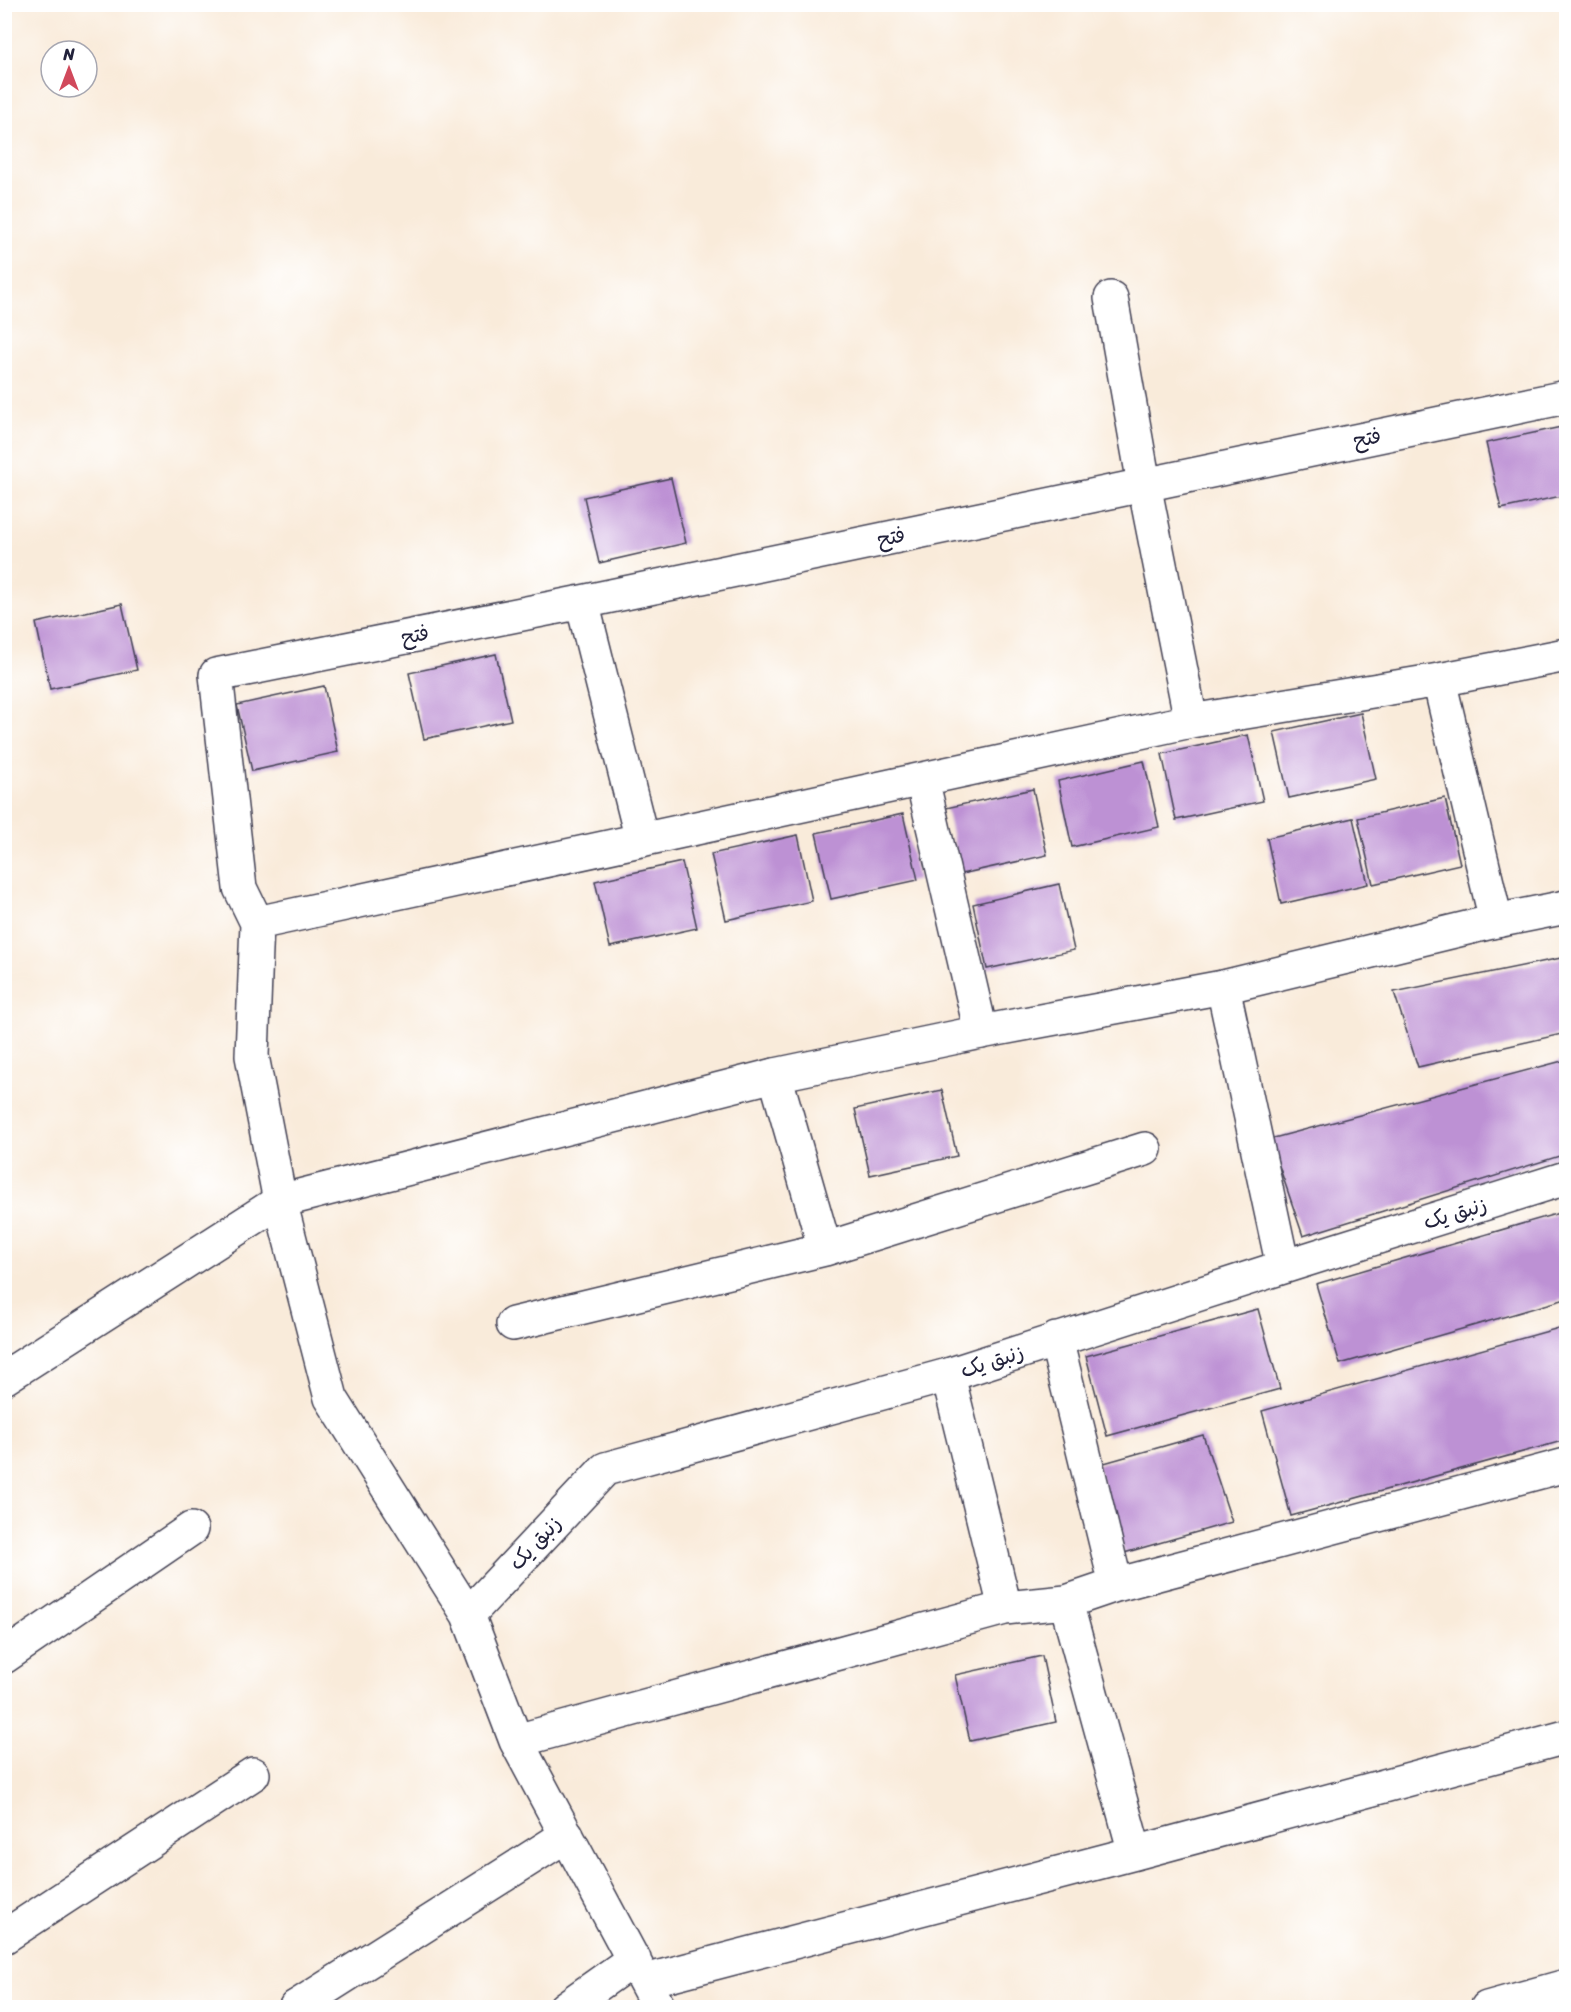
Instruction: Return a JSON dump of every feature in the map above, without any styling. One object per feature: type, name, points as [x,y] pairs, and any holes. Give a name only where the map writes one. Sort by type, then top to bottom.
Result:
[{"type":"street","points":[[1111,298],[1144,484],[1191,722]]},
{"type":"street","name":"فتح","points":[[257,923],[240,888],[216,675],[582,602],[1566,397]]},
{"type":"street","points":[[582,602],[642,840]]},
{"type":"street","points":[[646,1983],[516,1741],[468,1615],[331,1398],[280,1201],[252,1056],[257,923],[1191,722],[1439,680],[1566,655]]},
{"type":"street","points":[[1439,680],[1496,921]]},
{"type":"street","points":[[922,779],[981,1032]]},
{"type":"street","points":[[4,1378],[280,1201],[775,1075],[981,1032],[1223,987],[1496,921],[1566,907]]},
{"type":"street","points":[[1223,987],[1283,1267]]},
{"type":"street","points":[[775,1075],[825,1249]]},
{"type":"street","points":[[513,1324],[825,1249],[1145,1149]]},
{"type":"street","name":"زنبق یک","points":[[468,1615],[604,1470],[948,1375],[1566,1178]]},
{"type":"street","points":[[1056,1340],[1116,1585]]},
{"type":"street","points":[[948,1375],[1005,1608]]},
{"type":"street","points":[[516,1741],[1005,1608],[1066,1602],[1116,1585],[1566,1465]]},
{"type":"street","points":[[4,1657],[191,1529]]},
{"type":"street","points":[[1066,1602],[1135,1853]]},
{"type":"street","points":[[565,2007],[646,1983],[1566,1737]]},
{"type":"street","points":[[4,1937],[253,1774]]},
{"type":"street","points":[[297,2007],[567,1835]]},
{"type":"street","points":[[1486,2007],[1566,1986]]},
{"type":"building","points":[[1566,426],[1566,495],[1501,509],[1486,443]]},
{"type":"building","points":[[671,478],[686,543],[599,563],[584,497]]},
{"type":"building","points":[[122,604],[137,670],[50,689],[36,623]]},
{"type":"building","points":[[496,654],[511,720],[424,739],[409,673]]},
{"type":"building","points":[[324,686],[338,752],[252,771],[237,705]]},
{"type":"building","points":[[1361,713],[1376,779],[1289,798],[1274,732]]},
{"type":"building","points":[[1248,735],[1263,801],[1176,820],[1162,754]]},
{"type":"building","points":[[1144,761],[1159,827],[1072,847],[1058,781]]},
{"type":"building","points":[[1033,789],[1047,855],[961,874],[946,808]]},
{"type":"building","points":[[1445,798],[1460,864],[1373,884],[1358,818]]},
{"type":"building","points":[[903,814],[918,880],[831,899],[816,833]]},
{"type":"building","points":[[1353,818],[1368,884],[1281,904],[1267,838]]},
{"type":"building","points":[[798,835],[812,901],[726,920],[711,854]]},
{"type":"building","points":[[682,862],[697,928],[610,947],[595,881]]},
{"type":"building","points":[[1059,884],[1074,950],[987,969],[973,904]]},
{"type":"building","points":[[1566,957],[1566,1033],[1418,1067],[1394,992]]},
{"type":"building","points":[[1566,1060],[1566,1154],[1303,1236],[1270,1139]]},
{"type":"building","points":[[942,1090],[957,1156],[870,1175],[855,1109]]},
{"type":"building","points":[[1566,1211],[1566,1299],[1340,1364],[1316,1284]]},
{"type":"building","points":[[1258,1309],[1280,1389],[1107,1436],[1086,1356]]},
{"type":"building","points":[[1566,1326],[1566,1440],[1291,1516],[1262,1411]]},
{"type":"building","points":[[1203,1435],[1232,1522],[1124,1553],[1097,1465]]},
{"type":"building","points":[[1042,1656],[1056,1722],[970,1741],[955,1675]]}]
